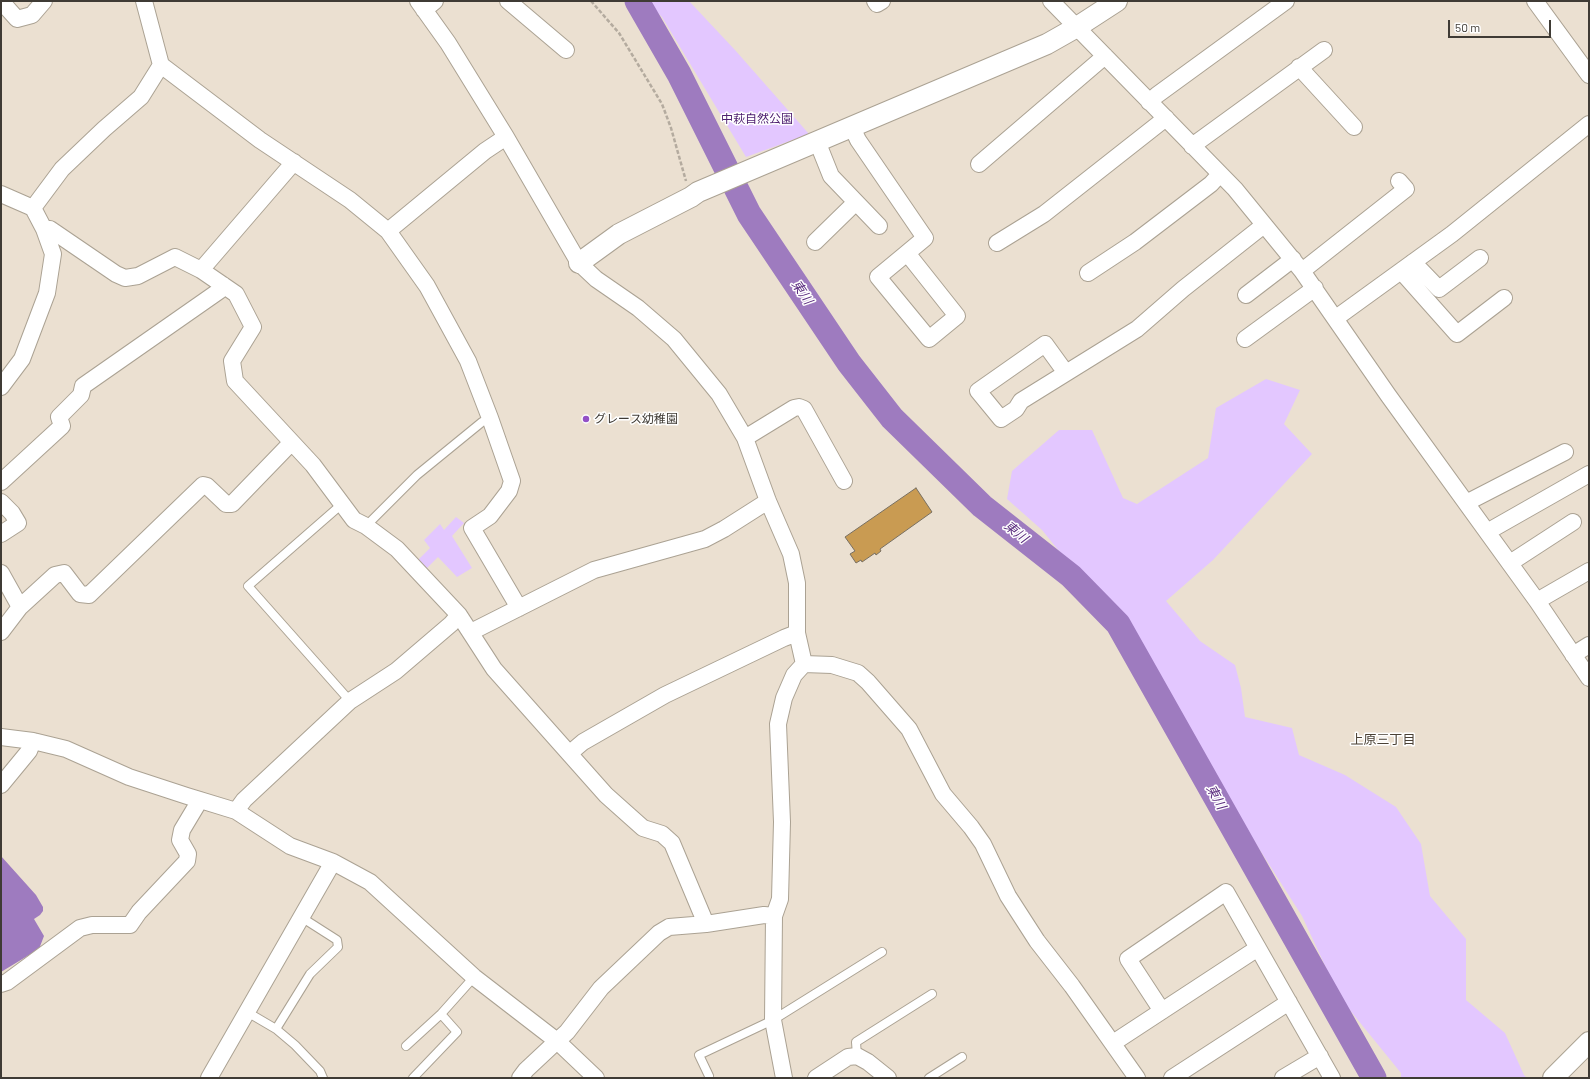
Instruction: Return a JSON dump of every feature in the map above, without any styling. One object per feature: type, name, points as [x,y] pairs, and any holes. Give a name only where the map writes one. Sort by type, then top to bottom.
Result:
[{"type":"street","points":[[1,1],[17,19],[32,16],[44,1]]},
{"type":"street","points":[[144,1],[161,65],[260,140],[350,200],[388,231],[427,286],[468,361],[512,481],[509,491],[490,516],[472,528],[519,608]]},
{"type":"street","points":[[508,1],[566,50]]},
{"type":"street","points":[[875,1],[877,4],[882,1]]},
{"type":"street","points":[[1051,1],[1235,189],[1298,265],[1388,395],[1538,601],[1589,678]]},
{"type":"street","points":[[578,263],[619,234],[695,195],[1047,44],[1077,27],[1117,1]]},
{"type":"street","points":[[1149,102],[1286,1]]},
{"type":"street","points":[[1535,1],[1589,75]]},
{"type":"street","points":[[426,4],[448,44],[506,137],[578,263],[596,279],[638,308],[674,340],[719,394],[745,438],[768,501],[791,554],[797,583],[797,633],[804,664]]},
{"type":"street","points":[[1192,146],[1324,50]]},
{"type":"street","points":[[978,164],[1105,56]]},
{"type":"street","points":[[33,208],[62,169],[140,97],[161,65]]},
{"type":"street","points":[[1300,67],[1354,128]]},
{"type":"street","points":[[997,243],[1044,214],[1166,118]]},
{"type":"street","points":[[1336,318],[1452,234],[1589,124]]},
{"type":"street","points":[[852,127],[858,140],[925,238],[878,277],[929,340],[957,316],[907,253]]},
{"type":"street","points":[[388,231],[485,151],[506,137]]},
{"type":"street","points":[[818,142],[831,176],[879,226]]},
{"type":"street","points":[[201,270],[294,162]]},
{"type":"street","points":[[1088,273],[1134,242],[1211,184],[1220,174]]},
{"type":"street","points":[[1246,295],[1298,265],[1406,189],[1400,181]]},
{"type":"street","points":[[1,194],[33,208],[44,229],[53,254],[47,293],[22,359],[1,388]]},
{"type":"street","points":[[815,242],[856,202]]},
{"type":"street","points":[[1066,373],[1045,344],[978,391],[1001,419],[1016,410],[1022,401],[1137,329],[1264,225]]},
{"type":"street","points":[[44,229],[50,229],[116,274],[125,278],[138,276],[175,257],[201,270],[236,294],[253,327],[232,361],[235,381],[313,465],[354,520],[366,526],[397,549],[460,615],[494,669],[606,795],[643,828],[662,834],[672,843],[706,924]]},
{"type":"street","points":[[1407,266],[1439,289],[1480,258]]},
{"type":"street","points":[[1407,266],[1457,334],[1504,298]]},
{"type":"street","points":[[1,482],[62,426],[59,417],[81,395],[83,386],[219,292],[223,285]]},
{"type":"street","points":[[1245,339],[1315,288]]},
{"type":"street","points":[[745,438],[794,408],[799,407],[804,409],[844,481]]},
{"type":"street","points":[[1,632],[20,606],[55,575],[64,573],[80,594],[89,595],[203,485],[207,486],[226,504],[232,504],[291,443]]},
{"type":"street","points":[[1466,503],[1565,452]]},
{"type":"street","points":[[1487,532],[1589,474]]},
{"type":"street","points":[[470,632],[594,570],[705,539],[724,530],[768,501]]},
{"type":"street","points":[[1,502],[12,513],[18,523],[1,534]]},
{"type":"street","points":[[1510,563],[1573,522]]},
{"type":"street","points":[[1538,601],[1589,571]]},
{"type":"street","points":[[1,573],[20,606]]},
{"type":"street","points":[[236,811],[244,800],[350,701],[396,671],[460,615]]},
{"type":"street","points":[[570,754],[583,742],[665,695],[777,641],[797,633]]},
{"type":"street","points":[[1573,655],[1589,646]]},
{"type":"street","points":[[784,1078],[773,1020],[774,916],[780,899],[782,822],[778,724],[784,698],[794,675],[804,664],[832,665],[858,673],[868,682],[909,729],[943,794],[971,827],[983,844],[1008,896],[1037,941],[1072,986],[1137,1078]]},
{"type":"street","points":[[1,737],[33,741],[66,749],[129,777],[236,811],[290,846],[333,862],[370,882],[474,977],[557,1041],[596,1078]]},
{"type":"street","points":[[1,784],[29,751],[33,741]]},
{"type":"street","points":[[1,984],[7,982],[80,928],[92,925],[130,925],[139,912],[187,861],[188,854],[180,840],[182,830],[200,800]]},
{"type":"street","points":[[209,1078],[333,862]]},
{"type":"street","points":[[1162,1011],[1128,960],[1226,892],[1332,1078]]},
{"type":"street","points":[[520,1078],[526,1070],[566,1032],[601,988],[659,933],[669,927],[706,924],[764,915],[774,916]]},
{"type":"street","points":[[1113,1043],[1258,948]]},
{"type":"street","points":[[1172,1078],[1289,1002]]},
{"type":"street","points":[[1553,1078],[1589,1042]]},
{"type":"street","points":[[816,1078],[848,1057],[857,1056],[868,1062],[888,1078]]},
{"type":"street","points":[[1283,1078],[1320,1056]]},
{"type":"lane","points":[[366,526],[417,475],[482,422],[490,418]]},
{"type":"lane","points":[[342,504],[248,586],[350,701]]},
{"type":"lane","points":[[276,1029],[310,974],[338,947],[337,940],[302,917]]},
{"type":"lane","points":[[709,1076],[699,1055],[773,1020],[882,952]]},
{"type":"lane","points":[[406,1046],[441,1014],[474,977]]},
{"type":"lane","points":[[857,1056],[856,1042],[932,994]]},
{"type":"lane","points":[[247,1012],[276,1029],[295,1044],[320,1071],[323,1078]]},
{"type":"lane","points":[[413,1078],[457,1032],[441,1014]]},
{"type":"lane","points":[[929,1078],[962,1057]]},
{"type":"path","points":[[591,1],[619,33],[662,104],[695,195]]},
{"type":"green space","name":"中萩自然公園","points":[[645,1],[689,1],[735,50],[809,134],[746,157],[662,17]]},
{"type":"green space","points":[[1266,379],[1300,390],[1284,424],[1312,454],[1213,560],[1166,601],[1200,641],[1235,665],[1241,688],[1245,717],[1292,728],[1299,755],[1345,775],[1396,807],[1421,844],[1430,896],[1466,939],[1466,1000],[1505,1033],[1524,1075],[1527,1078],[1401,1078],[1401,1073],[1340,998],[1302,916],[1249,833],[1201,749],[1147,660],[1042,530],[1007,499],[1012,471],[1059,430],[1092,430],[1123,498],[1137,504],[1208,458],[1216,408]]},
{"type":"green space","points":[[456,517],[464,523],[452,536],[472,568],[457,577],[438,557],[424,571],[415,563],[430,548],[424,540],[440,524],[444,530]]},
{"type":"shaded area","points":[[1,856],[36,895],[43,907],[43,911],[40,915],[34,919],[44,936],[39,949],[1,972]]},
{"type":"building","points":[[916,488],[932,512],[880,549],[881,551],[876,555],[875,553],[862,562],[861,560],[856,563],[850,554],[855,551],[845,537]]},
{"type":"waterway","name":"東川","points":[[637,1],[679,74],[749,214],[849,363],[892,418],[982,506],[1071,576],[1118,624],[1374,1078]]},
{"type":"place","name":"グレース幼稚園","points":[[586,419]]},
{"type":"district","name":"上原三丁目","points":[[1383,740]]}]
